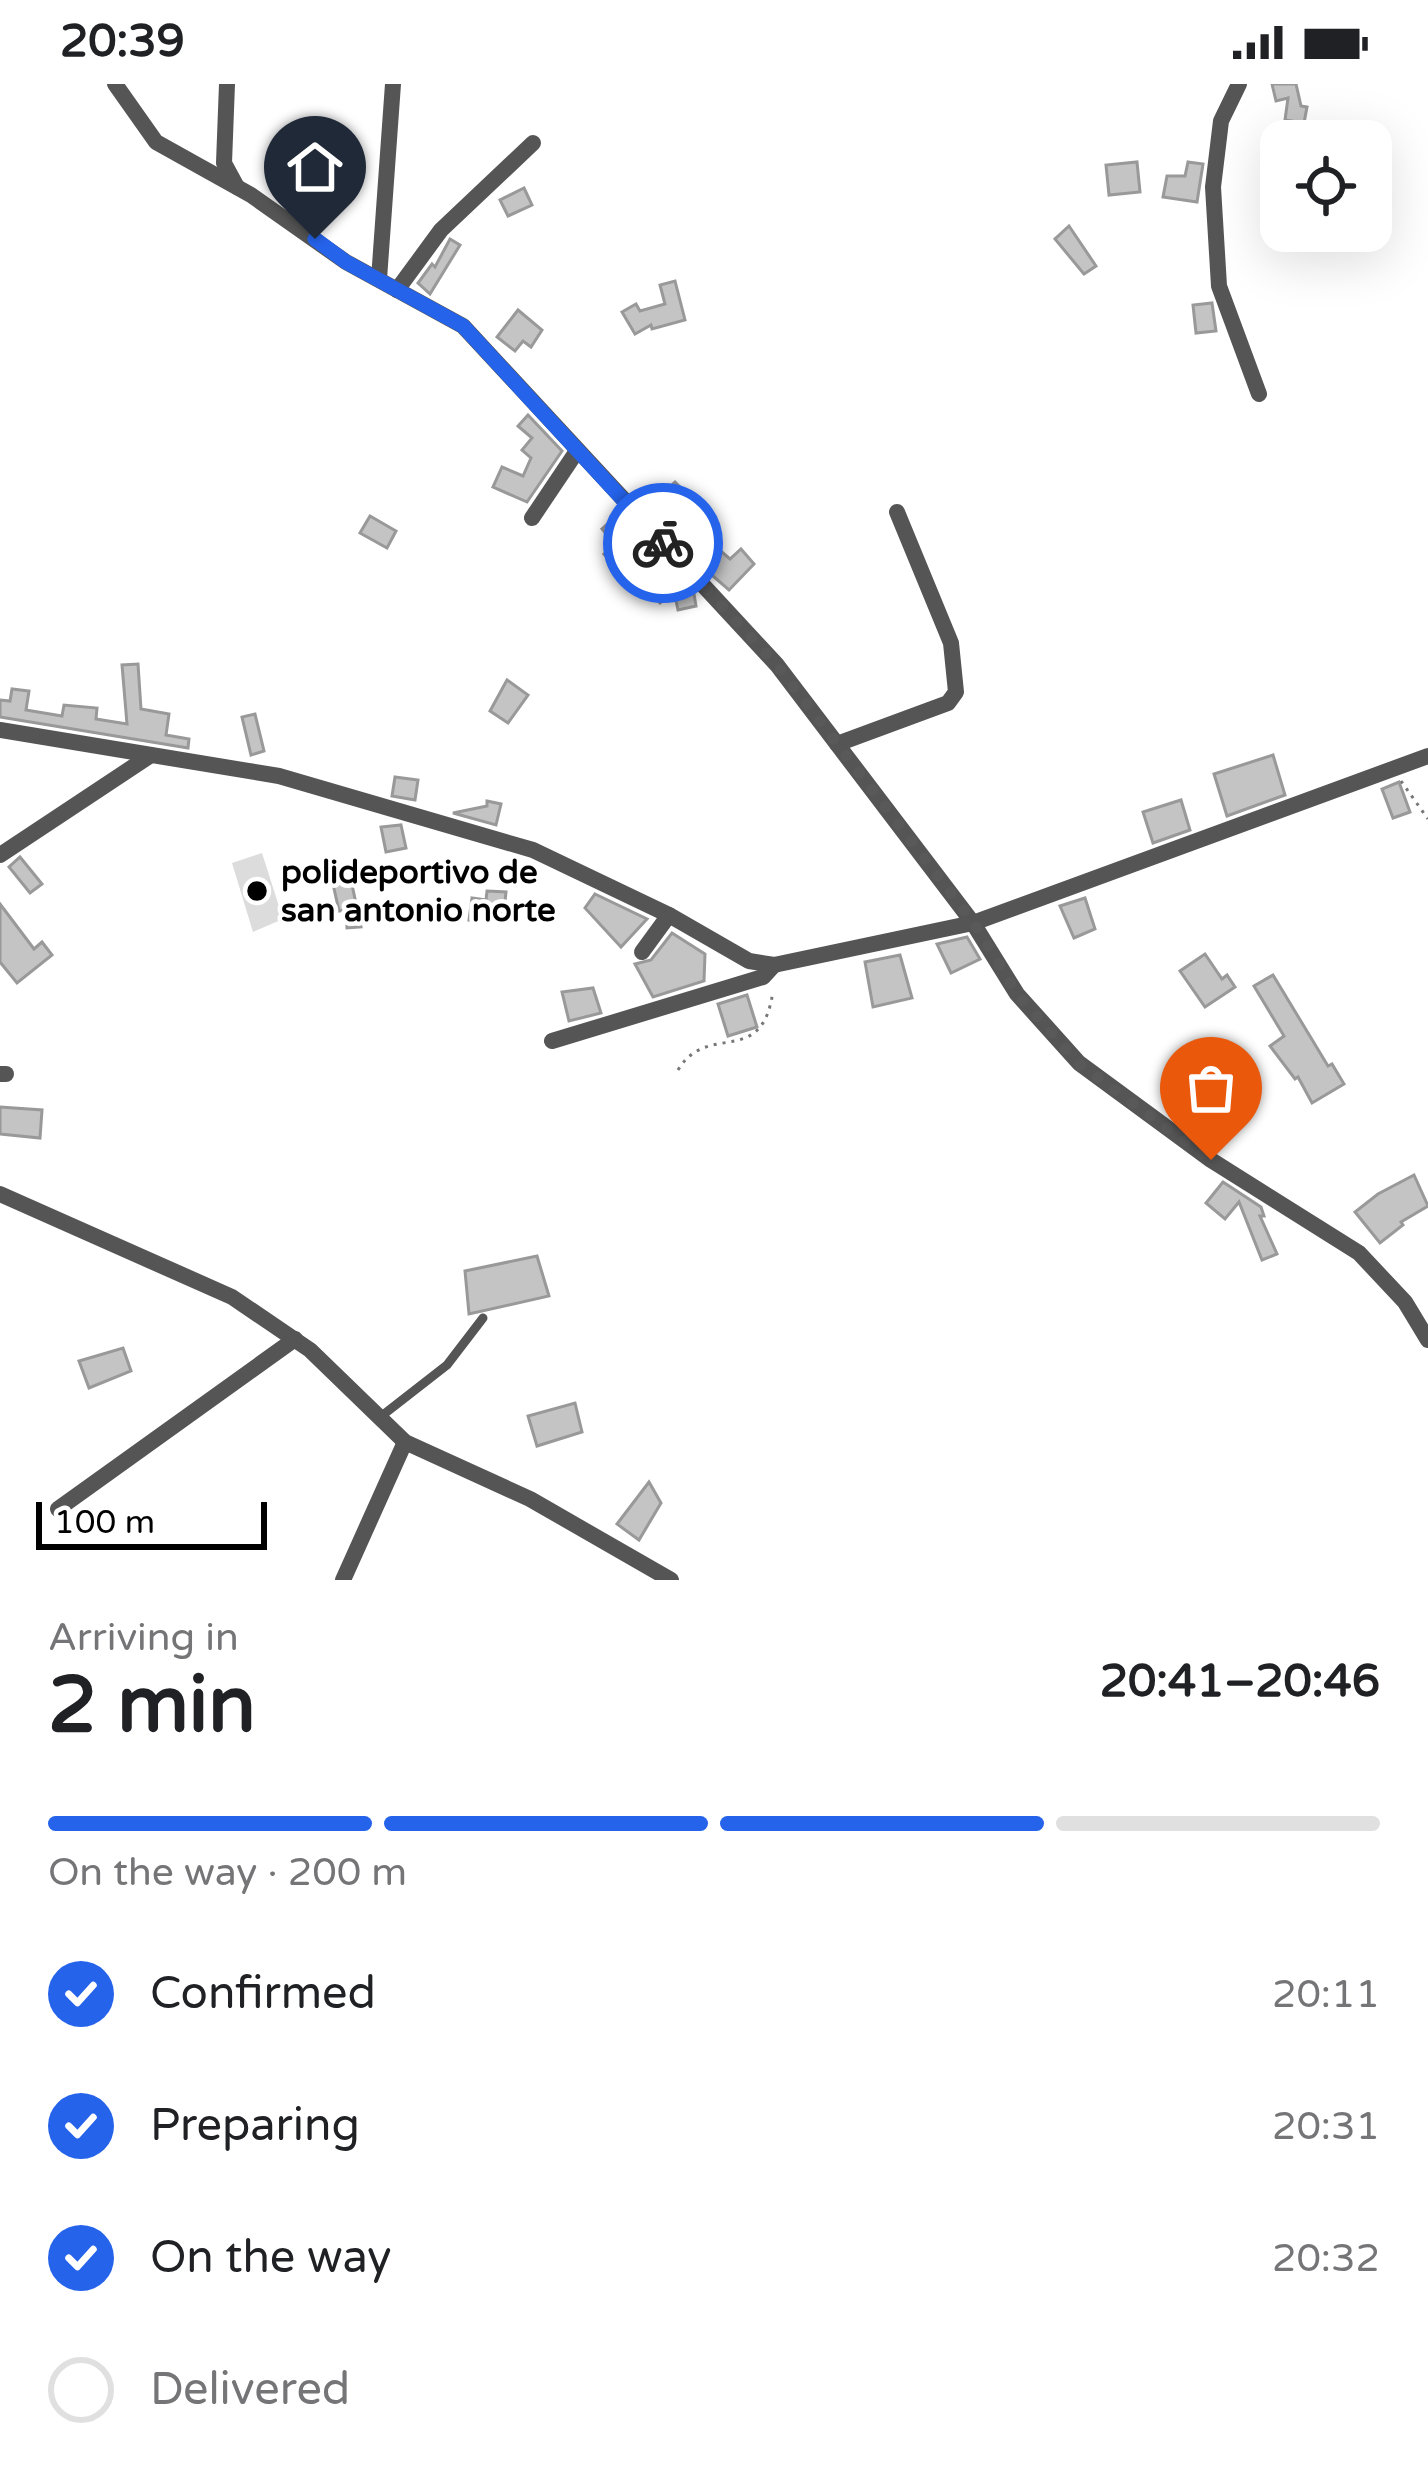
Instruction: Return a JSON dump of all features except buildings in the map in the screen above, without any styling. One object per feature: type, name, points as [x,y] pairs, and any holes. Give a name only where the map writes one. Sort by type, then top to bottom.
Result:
[{"type":"street","points":[[116,84],[157,142],[463,326],[777,665],[974,923],[1017,994],[1079,1064],[1211,1160],[1359,1253],[1405,1302],[1428,1340]]},
{"type":"street","points":[[226,84],[224,164],[238,188]]},
{"type":"street","points":[[379,279],[393,84]]},
{"type":"street","points":[[1239,84],[1221,121],[1213,188],[1219,286],[1259,394]]},
{"type":"street","points":[[397,290],[441,230],[533,142]]},
{"type":"street","points":[[532,518],[577,451]]},
{"type":"street","points":[[837,745],[948,703],[956,692],[951,643],[897,512]]},
{"type":"street","points":[[0,730],[279,776],[533,850],[669,915],[733,953],[774,965],[974,923],[1428,757]]},
{"type":"street","points":[[0,855],[151,755]]},
{"type":"street","points":[[642,952],[669,915]]},
{"type":"street","points":[[552,1040],[763,977],[774,965]]},
{"type":"street","points":[[0,1194],[232,1297],[295,1340],[405,1442],[530,1499],[671,1580]]},
{"type":"street","points":[[58,1509],[295,1340]]},
{"type":"street","points":[[343,1580],[405,1442]]},
{"type":"lane","points":[[380,1418],[447,1365],[483,1318]]},
{"type":"path","points":[[1393,770],[1428,819]]},
{"type":"path","points":[[678,1070],[691,1054],[712,1044],[745,1039],[762,1029],[770,1013],[774,965]]},
{"type":"shaded area","name":"polideportivo de san antonio norte","points":[[262,853],[283,919],[253,932],[232,863]]},
{"type":"way so far","points":[[663,543],[777,665],[974,923],[1017,994],[1079,1064],[1211,1160]]},
{"type":"place","name":"polideportivo de san antonio norte","points":[[257,891]]},
{"type":"route","points":[[315,239],[346,262],[463,326],[663,543]]}]
